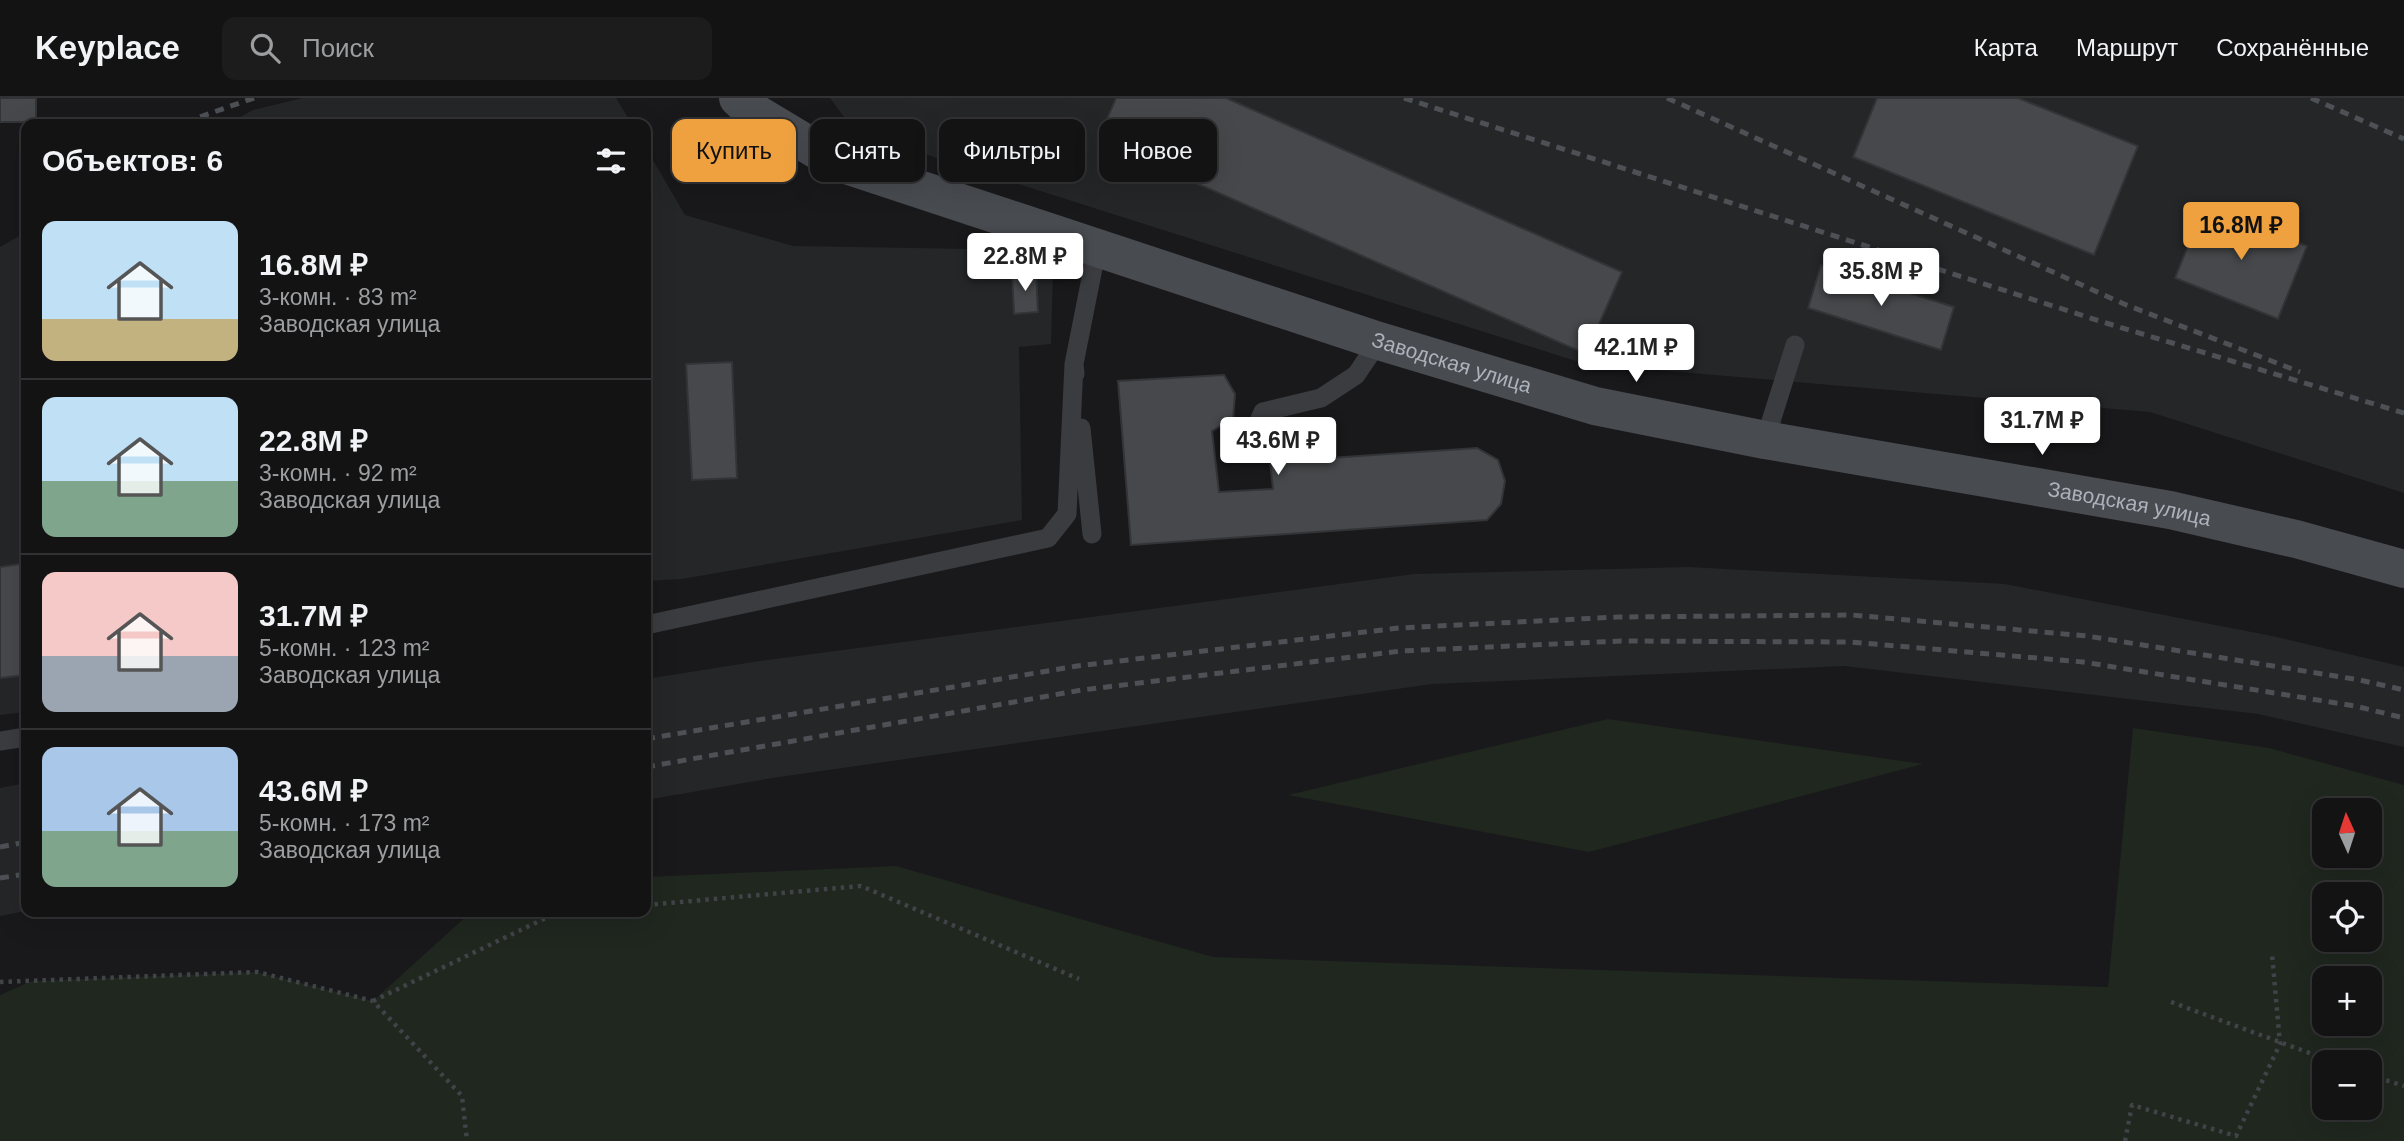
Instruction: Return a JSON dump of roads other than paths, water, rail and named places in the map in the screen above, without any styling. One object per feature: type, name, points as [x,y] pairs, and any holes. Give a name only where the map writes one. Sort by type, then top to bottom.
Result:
[{"type":"main road","name":"Заводская улица","points":[[738,98],[752,111],[837,162],[1378,341],[1595,406],[1765,440],[2170,510],[2404,569]]},
{"type":"lane","points":[[651,624],[1048,538],[1067,514],[1074,364],[1097,248]]},
{"type":"lane","points":[[1245,450],[1263,412],[1321,398],[1356,375],[1378,341]]},
{"type":"lane","points":[[1765,440],[1795,345]]},
{"type":"lane","points":[[1074,364],[1092,534]]},
{"type":"lane","points":[[0,741],[21,738]]},
{"type":"railway","points":[[194,119],[254,98]]},
{"type":"railway","points":[[1404,98],[2106,323],[2404,413]]},
{"type":"railway","points":[[1667,98],[2124,304],[2300,372]]},
{"type":"railway","points":[[2311,98],[2404,139]]},
{"type":"railway","points":[[651,738],[1077,666],[1399,628],[1618,617],[1852,615],[2087,636],[2360,680],[2404,690]]},
{"type":"railway","points":[[651,766],[1082,690],[1401,651],[1621,641],[1851,642],[2083,662],[2355,706],[2404,718]]},
{"type":"railway","points":[[0,847],[21,843]]},
{"type":"railway","points":[[0,878],[21,875]]}]
